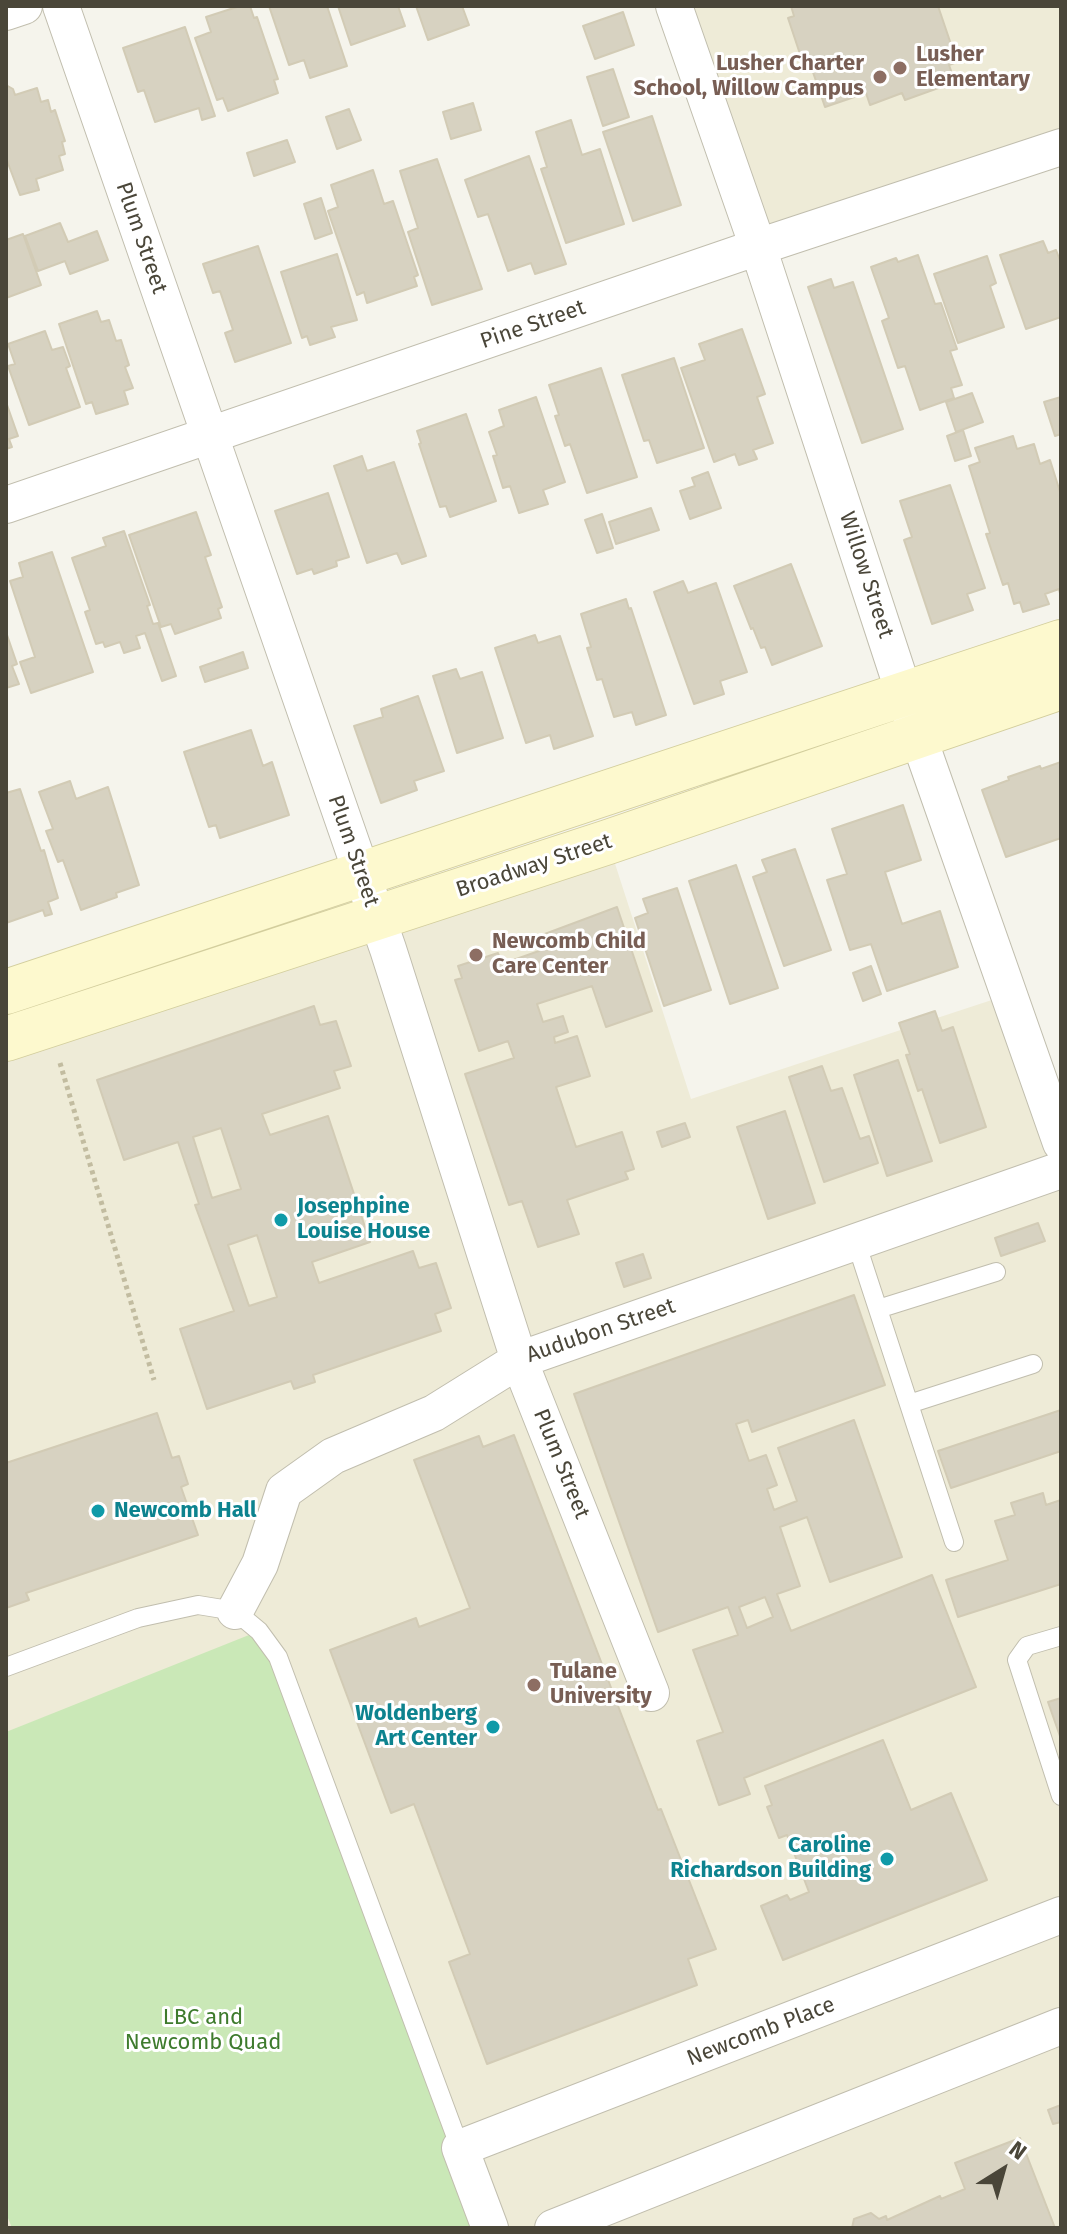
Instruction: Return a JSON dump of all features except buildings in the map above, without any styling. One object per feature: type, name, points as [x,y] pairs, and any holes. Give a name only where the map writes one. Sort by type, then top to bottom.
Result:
[{"type":"street","points":[[6,12],[24,6]]},
{"type":"street","name":"Plum Street","points":[[61,6],[362,875],[519,1360],[651,1693]]},
{"type":"street","name":"Willow Street","points":[[674,6],[758,247],[918,736],[1061,1143]]},
{"type":"street","name":"Pine Street","points":[[6,505],[758,247],[1061,147]]},
{"type":"street","name":"Broadway Street","points":[[6,992],[1061,642]]},
{"type":"street","name":"Broadway Street","points":[[6,1039],[608,842],[1061,687]]},
{"type":"street","name":"Audubon Street","points":[[235,1611],[260,1564],[284,1491],[333,1456],[434,1413],[519,1360],[1061,1170]]},
{"type":"street","name":"Newcomb Place","points":[[460,2148],[1061,1915]]},
{"type":"street","points":[[553,2228],[1061,2026]]},
{"type":"street","points":[[460,2148],[490,2228]]},
{"type":"lane","points":[[856,1242],[954,1542]]},
{"type":"lane","points":[[878,1309],[996,1272]]},
{"type":"lane","points":[[909,1404],[1033,1364]]},
{"type":"lane","points":[[6,1667],[138,1618],[198,1605],[235,1611],[259,1631],[278,1657],[460,2148]]},
{"type":"lane","points":[[1061,1636],[1027,1646],[1017,1660],[1061,1796]]},
{"type":"path","points":[[75,1058],[60,1064],[154,1380]]},
{"type":"shaded area","name":"Lusher Charter School, Willow Campus","points":[[674,6],[1061,6],[1061,147],[758,247]]},
{"type":"shaded area","name":"Tulane University","points":[[608,842],[691,1099],[1010,994],[1061,1143],[1061,2228],[6,2228],[6,1040]]},
{"type":"green space","name":"LBC and Newcomb Quad","points":[[259,1631],[490,2228],[12,2228],[6,2213],[6,1732]]},
{"type":"place","name":"Lusher Elementary","points":[[900,68]]},
{"type":"place","name":"Lusher Charter School, Willow Campus","points":[[880,77]]},
{"type":"place","name":"Newcomb Child Care Center","points":[[476,955]]},
{"type":"place","name":"Josephpine Louise House","points":[[281,1220]]},
{"type":"place","name":"Newcomb Hall","points":[[98,1511]]},
{"type":"place","name":"Tulane University","points":[[534,1685]]},
{"type":"place","name":"Woldenberg Art Center","points":[[493,1727]]},
{"type":"place","name":"Caroline Richardson Building","points":[[887,1859]]}]
